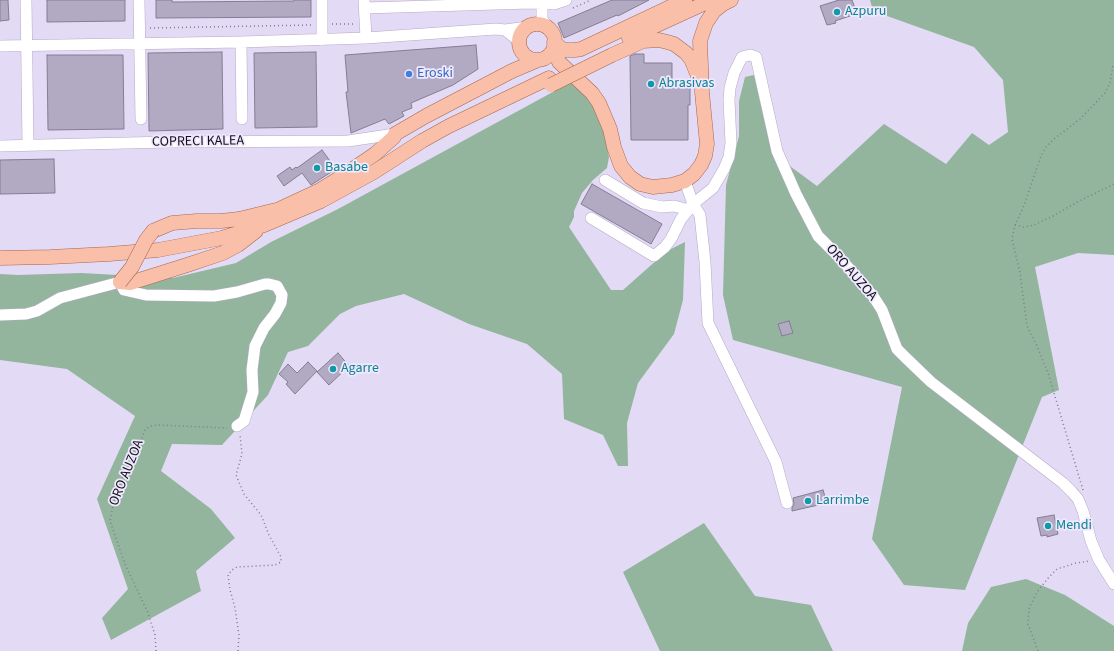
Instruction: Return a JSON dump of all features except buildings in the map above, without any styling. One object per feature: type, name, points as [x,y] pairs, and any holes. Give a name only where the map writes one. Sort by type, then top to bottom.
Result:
[{"type":"main road","points":[[544,31],[563,50],[581,49],[684,0]]},
{"type":"main road","points":[[0,258],[50,257],[158,250],[222,238],[264,225],[321,201],[374,172],[422,141],[500,102],[550,82],[712,0]]},
{"type":"main road","points":[[544,31],[559,62],[592,93],[599,103],[610,129],[614,147],[621,166],[630,177],[640,184],[653,187],[672,185],[685,181],[694,174],[701,165],[705,156],[707,144],[702,92],[700,40],[702,31],[714,11],[731,0]]},
{"type":"main road","points":[[512,71],[521,47],[520,35],[544,31]]},
{"type":"main road","points":[[120,282],[132,267],[146,240],[153,231],[172,223],[239,219],[277,210],[305,198],[338,179],[375,154],[394,137],[395,134],[455,99],[512,71],[548,56],[552,52],[544,31]]},
{"type":"main road","points":[[611,52],[650,40],[659,40],[674,44],[691,59],[702,92]]},
{"type":"main road","points":[[521,47],[530,59],[559,62]]},
{"type":"main road","points":[[196,243],[204,237],[214,233],[267,217],[277,210]]},
{"type":"main road","points":[[120,282],[130,283],[223,253],[238,245],[264,225]]},
{"type":"street","points":[[26,0],[28,145]]},
{"type":"street","points":[[139,0],[141,120]]},
{"type":"street","points":[[322,0],[322,40]]},
{"type":"street","points":[[366,38],[364,4],[542,2],[554,4],[566,0]]},
{"type":"street","points":[[0,46],[322,40],[496,29],[544,31],[542,2]]},
{"type":"street","points":[[506,30],[521,47]]},
{"type":"street","points":[[241,42],[242,119]]},
{"type":"street","name":"ORO AUZOA","points":[[691,207],[713,188],[724,169],[729,157],[731,143],[728,100],[730,88],[738,64],[742,57],[750,55],[756,57],[777,152],[818,236],[873,296],[882,310],[897,348],[931,382],[1063,483],[1078,499],[1083,511],[1091,541],[1099,560],[1114,584]]},
{"type":"street","name":"COPRECI KALEA","points":[[0,146],[192,142],[348,141],[395,134]]},
{"type":"street","points":[[605,180],[643,203],[662,207],[691,207]]},
{"type":"street","points":[[685,181],[691,207],[700,215],[704,244],[708,323],[776,462],[787,503]]},
{"type":"street","points":[[591,218],[654,256],[671,239],[681,219],[691,207]]},
{"type":"street","points":[[0,315],[26,314],[37,311],[60,298],[120,282],[124,290],[146,295],[214,296],[237,292],[265,284],[274,285],[279,288],[282,297],[281,303],[275,314],[264,328],[255,346],[252,370],[253,392],[244,421],[237,426]]},
{"type":"path","points":[[139,28],[365,24]]},
{"type":"path","points":[[1083,511],[1086,502],[1081,477],[1070,449],[1048,373],[1027,326],[1020,273],[1012,239],[1015,225],[1023,208],[1041,156],[1046,147],[1080,119],[1105,93],[1110,83],[1113,65]]},
{"type":"path","points":[[1015,225],[1024,227],[1034,225],[1114,184]]},
{"type":"path","name":"ORO AUZOA","points":[[156,651],[155,635],[148,613],[128,570],[110,521],[114,501],[128,465],[137,450],[142,435],[150,426],[166,425],[197,428],[232,428],[237,426]]},
{"type":"path","points":[[237,426],[241,436],[242,454],[236,475],[244,494],[261,515],[269,535],[281,557],[281,562],[275,565],[237,567],[228,575],[239,634],[238,651]]},
{"type":"path","points":[[1038,651],[1028,624],[1029,609],[1037,592],[1049,577],[1057,570],[1076,563],[1099,560]]},
{"type":"green space","points":[[870,0],[1114,0],[1114,255],[1078,253],[1035,267],[1059,390],[1042,397],[965,590],[904,585],[872,539],[902,387],[733,340],[723,295],[726,185],[739,136],[739,101],[745,77],[754,75],[772,153],[817,186],[884,124],[946,164],[972,133],[989,145],[1008,132],[1003,80],[974,47],[873,11]]},
{"type":"green space","points":[[573,81],[587,96],[598,114],[603,127],[609,157],[607,168],[593,180],[582,193],[569,227],[611,290],[623,290],[667,251],[685,242],[683,300],[674,334],[638,383],[627,423],[628,466],[618,466],[603,435],[564,419],[562,374],[527,344],[469,324],[404,294],[356,306],[340,314],[308,346],[288,352],[268,395],[222,445],[172,444],[161,471],[211,509],[235,538],[196,571],[201,591],[111,640],[102,618],[128,589],[97,499],[135,416],[67,369],[0,360],[0,274],[18,275],[81,273],[173,278],[236,263],[271,242],[338,209]]},
{"type":"green space","points":[[704,523],[755,596],[811,605],[833,651],[660,651],[623,572]]},
{"type":"green space","points":[[1026,579],[1065,595],[1114,626],[1114,651],[962,651],[968,623],[991,587]]},
{"type":"place","name":"Azpuru","points":[[837,12]]},
{"type":"place","name":"Eroski","points":[[409,74]]},
{"type":"place","name":"Abrasivas","points":[[651,84]]},
{"type":"place","name":"Basabe","points":[[317,168]]},
{"type":"place","name":"Agarre","points":[[333,369]]},
{"type":"place","name":"Larrimbe","points":[[808,501]]},
{"type":"place","name":"Mendi","points":[[1048,526]]}]
